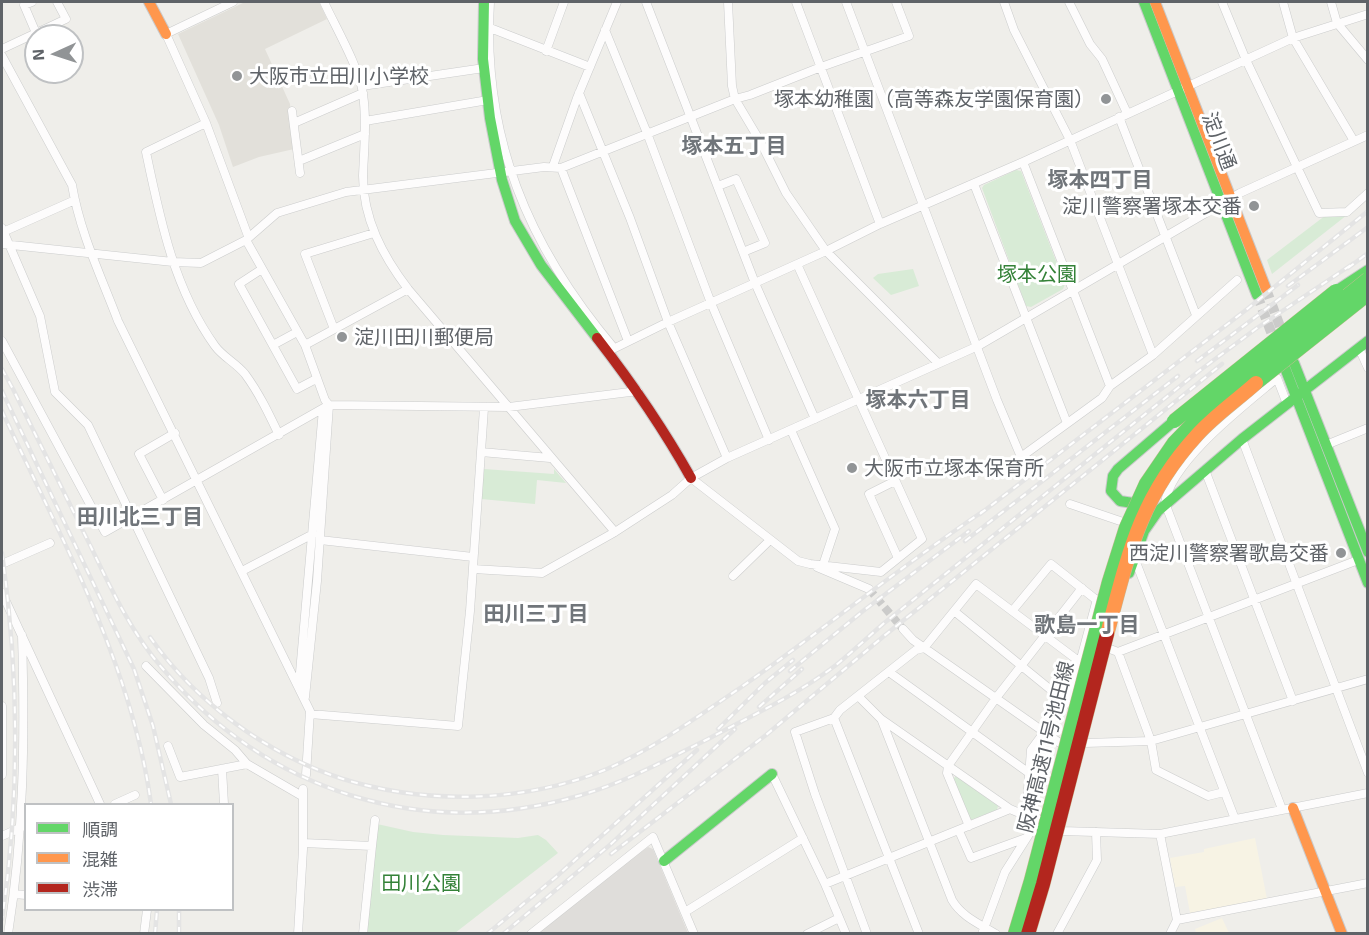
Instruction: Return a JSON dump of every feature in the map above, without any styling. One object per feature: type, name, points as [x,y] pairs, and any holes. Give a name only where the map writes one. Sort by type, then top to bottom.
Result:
[{"type":"main road","points":[[149,2],[165,34]]},
{"type":"main road","points":[[484,2],[486,26],[484,68],[488,100],[515,221],[541,266],[610,350],[666,433],[691,478]]},
{"type":"main road","name":"淀川通","points":[[1144,2],[1183,88]]},
{"type":"main road","name":"淀川通","points":[[1155,2],[1183,88],[1262,292]]},
{"type":"main road","points":[[1164,467],[1139,501],[1126,504],[1115,497],[1111,484],[1118,469],[1296,322],[1368,270]]},
{"type":"main road","name":"阪神高速11号池田線","points":[[1015,933],[1031,881],[1109,582],[1126,528],[1146,484],[1174,443],[1210,406],[1368,279]]},
{"type":"main road","name":"阪神高速11号池田線","points":[[1028,933],[1043,884],[1127,557],[1144,512],[1155,491],[1182,452],[1215,417],[1368,294]]},
{"type":"main road","points":[[1034,933],[1104,670],[1114,651],[1118,616],[1134,557],[1150,520],[1165,503],[1242,439],[1363,345]]},
{"type":"main road","points":[[1293,362],[1296,397],[1363,556]]},
{"type":"main road","points":[[1296,397],[1326,445],[1363,556],[1368,583]]},
{"type":"main road","points":[[664,861],[772,774]]},
{"type":"main road","points":[[1288,809],[1342,933]]},
{"type":"street","points":[[32,2],[24,5],[32,24]]},
{"type":"street","points":[[55,24],[66,19],[59,2]]},
{"type":"street","points":[[233,2],[165,34],[206,123],[247,238],[305,345],[325,400],[304,698]]},
{"type":"street","points":[[324,2],[362,89],[365,134],[364,189],[374,233],[380,247],[408,289],[615,532]]},
{"type":"street","points":[[490,2],[486,26],[505,173]]},
{"type":"street","points":[[546,51],[564,2]]},
{"type":"street","points":[[616,2],[579,93],[557,167],[628,341]]},
{"type":"street","points":[[646,2],[755,283],[815,419]]},
{"type":"street","points":[[728,2],[731,74],[735,99],[760,141],[786,193],[826,251],[938,363]]},
{"type":"street","points":[[796,2],[880,224]]},
{"type":"street","points":[[846,2],[1021,457],[1102,398],[1110,386],[1153,355],[1237,280]]},
{"type":"street","points":[[6,245],[201,263],[247,238],[277,213],[323,198],[364,189],[557,167],[603,153],[647,133],[735,99],[750,96],[821,67],[909,36],[896,2]]},
{"type":"street","points":[[1004,2],[1014,30],[1070,140],[1153,355]]},
{"type":"street","points":[[1069,2],[1090,44],[1102,59],[1127,113]]},
{"type":"street","points":[[1222,2],[1246,60],[1319,213],[1347,212],[1368,193]]},
{"type":"street","points":[[1284,2],[1293,38],[1354,141]]},
{"type":"street","points":[[1331,2],[1337,23],[1368,60]]},
{"type":"street","points":[[610,350],[880,224],[1023,162],[1293,38],[1368,14]]},
{"type":"street","points":[[486,26],[590,67]]},
{"type":"street","points":[[605,30],[647,133],[711,303],[769,440]]},
{"type":"street","points":[[2,49],[24,39]]},
{"type":"street","points":[[2,56],[72,185],[90,254],[118,321],[299,685],[310,714],[306,775]]},
{"type":"street","points":[[294,123],[362,89],[484,68]]},
{"type":"street","points":[[579,93],[630,218],[668,322],[727,458]]},
{"type":"street","points":[[364,121],[488,100]]},
{"type":"street","points":[[292,111],[300,173]]},
{"type":"street","points":[[1119,117],[1196,315]]},
{"type":"street","points":[[206,123],[146,152],[173,262],[183,291],[213,342],[246,375],[279,435]]},
{"type":"street","points":[[299,161],[365,134]]},
{"type":"street","points":[[473,568],[542,573],[615,532],[672,495],[691,478],[727,458],[978,346],[1226,201],[1368,135]]},
{"type":"street","points":[[1023,162],[1110,386]]},
{"type":"street","points":[[718,186],[736,179],[765,243],[743,252]]},
{"type":"street","points":[[974,184],[1067,423]]},
{"type":"street","points":[[75,200],[2,230],[6,245],[40,316],[55,392],[88,425],[209,678],[217,703]]},
{"type":"street","points":[[334,329],[305,254],[374,233]]},
{"type":"street","points":[[797,264],[922,539],[881,572],[810,564]]},
{"type":"street","points":[[262,269],[239,285],[297,388],[316,379]]},
{"type":"street","points":[[305,345],[408,289]]},
{"type":"street","points":[[1293,362],[1368,301]]},
{"type":"street","points":[[273,345],[297,332]]},
{"type":"street","points":[[2,340],[105,532],[326,407],[509,407],[638,391]]},
{"type":"street","points":[[1363,345],[1368,368]]},
{"type":"street","points":[[1288,809],[1245,715],[1165,503],[1167,493],[1175,478],[1207,438],[1277,378],[1296,397]]},
{"type":"street","points":[[310,714],[458,726],[473,568],[484,408]]},
{"type":"street","points":[[1326,445],[1368,428]]},
{"type":"street","points":[[791,430],[835,529],[823,565]]},
{"type":"street","points":[[163,500],[139,454],[175,433]]},
{"type":"street","points":[[1242,439],[1368,773]]},
{"type":"street","points":[[481,452],[550,458]]},
{"type":"street","points":[[1205,470],[1293,701]]},
{"type":"street","points":[[691,478],[798,561],[868,589]]},
{"type":"street","points":[[895,481],[869,494],[898,558]]},
{"type":"street","points":[[1070,504],[1133,525],[1144,531]]},
{"type":"street","points":[[299,685],[316,537]]},
{"type":"street","points":[[242,571],[316,537],[473,557]]},
{"type":"street","points":[[733,576],[770,540]]},
{"type":"street","points":[[2,564],[50,543]]},
{"type":"street","points":[[1224,792],[1208,796],[1156,770],[1151,741],[1114,651],[1254,600],[1363,556]]},
{"type":"street","points":[[1134,557],[1235,819]]},
{"type":"street","points":[[1013,610],[1051,564],[1118,616]]},
{"type":"street","points":[[867,933],[795,732],[834,718],[840,710],[916,650],[924,648],[976,584],[1080,662],[1104,670]]},
{"type":"street","points":[[969,826],[947,773],[948,766],[996,698],[1082,588]]},
{"type":"street","points":[[2,593],[100,803]]},
{"type":"street","points":[[1026,815],[1031,750],[1071,696],[1096,599]]},
{"type":"street","points":[[954,611],[1067,703]]},
{"type":"street","points":[[903,629],[924,648],[1060,745],[1084,749],[1151,741],[1368,679]]},
{"type":"street","points":[[8,933],[23,826],[22,635]]},
{"type":"street","points":[[146,666],[204,726],[235,750],[247,764],[303,793],[298,933]]},
{"type":"street","points":[[889,672],[1029,773]]},
{"type":"street","points":[[858,696],[881,719],[1010,810],[1062,831],[1161,834],[1368,793]]},
{"type":"street","points":[[2,706],[2,775]]},
{"type":"street","points":[[834,718],[919,933]]},
{"type":"street","points":[[881,719],[958,910],[983,930],[996,933]]},
{"type":"street","points":[[168,746],[180,777],[247,764]]},
{"type":"street","points":[[222,769],[224,803]]},
{"type":"street","points":[[772,774],[846,933]]},
{"type":"street","points":[[118,803],[135,795]]},
{"type":"street","points":[[825,884],[1010,810]]},
{"type":"street","points":[[363,933],[375,820]]},
{"type":"street","points":[[983,930],[1005,872],[1038,820]]},
{"type":"street","points":[[2,836],[23,826]]},
{"type":"street","points":[[959,831],[971,858],[1026,838]]},
{"type":"street","points":[[1057,933],[1097,860],[1096,832]]},
{"type":"street","points":[[1161,834],[1177,920],[1170,933]]},
{"type":"street","points":[[531,933],[653,837],[694,933]]},
{"type":"street","points":[[685,912],[803,838]]},
{"type":"street","points":[[303,843],[372,846]]},
{"type":"street","points":[[1177,920],[1368,883]]},
{"type":"street","points":[[14,894],[24,895]]},
{"type":"street","points":[[144,933],[147,911]]},
{"type":"street","points":[[807,933],[839,918]]},
{"type":"shaded area","name":"大阪市立田川小学校","points":[[245,2],[319,2],[327,19],[265,49],[290,104],[294,149],[259,157],[233,167],[219,125],[178,34]]},
{"type":"shaded area","points":[[1255,838],[1267,899],[1190,913],[1185,886],[1175,887],[1170,858],[1204,852],[1204,849]]},
{"type":"shaded area","points":[[648,847],[653,849],[688,933],[537,934],[613,872]]},
{"type":"shaded area","points":[[1222,918],[1229,933],[1196,933],[1195,929]]},
{"type":"green space","name":"塚本公園","points":[[1016,170],[1021,171],[1065,284],[1063,289],[1031,307],[1026,306],[982,188]]},
{"type":"green space","points":[[1326,215],[1347,215],[1272,274],[1267,260]]},
{"type":"green space","points":[[913,269],[919,286],[891,295],[873,278],[878,274]]},
{"type":"green space","points":[[484,469],[554,474],[554,469],[566,483],[537,480],[535,504],[481,499]]},
{"type":"green space","points":[[956,776],[998,806],[997,810],[971,820],[968,818],[953,779]]},
{"type":"green space","name":"田川公園","points":[[377,824],[413,832],[443,835],[518,838],[538,835],[558,853],[455,933],[366,934]]},
{"type":"tunnel","points":[[1266,289],[1285,340]]},
{"type":"tunnel","points":[[1257,295],[1276,345]]},
{"type":"tunnel","points":[[869,589],[903,629]]},
{"type":"railway","points":[[980,514],[1246,310],[1368,211]]},
{"type":"railway","points":[[1288,286],[1368,227]]},
{"type":"railway","points":[[1348,268],[1368,253]]},
{"type":"railway","points":[[2,369],[123,611],[141,641],[163,669],[205,712],[250,747],[299,775],[351,796],[406,808],[462,812],[520,809],[578,796],[628,778],[774,705],[806,686],[836,665],[883,624],[1199,371],[1257,328],[1354,263]]},
{"type":"railway","points":[[1197,361],[1298,285]]},
{"type":"railway","points":[[611,854],[766,735],[884,636],[1222,364]]},
{"type":"railway","points":[[965,541],[1178,376]]},
{"type":"railway","points":[[2,391],[134,669],[153,726],[171,803]]},
{"type":"railway","points":[[2,411],[92,603],[111,652],[142,752],[151,803]]},
{"type":"railway","points":[[150,637],[168,661],[211,704],[261,741],[315,769],[375,787],[442,796],[510,794],[543,789],[607,769],[659,742],[740,688],[985,510]]},
{"type":"railway","points":[[790,671],[863,611],[969,531]]},
{"type":"railway","points":[[2,553],[12,644],[15,736],[12,828],[2,919]]},
{"type":"railway","points":[[718,729],[765,683],[793,660]]},
{"type":"railway","points":[[759,707],[802,669]]},
{"type":"railway","points":[[503,934],[611,844],[735,729]]},
{"type":"railway","points":[[487,934],[556,877],[697,750]]},
{"type":"railway","points":[[155,934],[157,911]]},
{"type":"railway","points":[[179,911],[179,934]]},
{"type":"traffic: fast","points":[[484,2],[483,59],[490,118],[502,180],[515,221],[541,265],[597,338]]},
{"type":"traffic: fast","points":[[1144,2],[1257,295]]},
{"type":"traffic: fast","points":[[1336,291],[1368,270]]},
{"type":"traffic: fast","points":[[1015,934],[1109,582],[1126,528],[1146,484],[1174,443],[1210,406],[1368,279]]},
{"type":"traffic: fast","points":[[1174,421],[1336,291]]},
{"type":"traffic: fast","points":[[1256,383],[1368,294]]},
{"type":"traffic: fast","points":[[1129,573],[1144,531],[1158,511],[1242,439],[1368,341]]},
{"type":"traffic: fast","points":[[1294,363],[1368,552]]},
{"type":"traffic: fast","points":[[1285,368],[1368,583]]},
{"type":"traffic: fast","points":[[1145,496],[1133,503],[1120,501],[1111,491],[1113,476],[1118,469],[1174,421]]},
{"type":"traffic: fast","points":[[664,861],[772,774]]},
{"type":"traffic: slow","points":[[149,2],[166,34]]},
{"type":"traffic: slow","points":[[1155,2],[1266,289]]},
{"type":"traffic: slow","points":[[1107,634],[1138,528],[1162,481],[1197,435],[1256,383]]},
{"type":"traffic: slow","points":[[1293,808],[1342,934]]},
{"type":"traffic: jam","points":[[597,338],[647,406],[691,478]]},
{"type":"traffic: jam","points":[[1028,934],[1107,634]]},
{"type":"place","name":"大阪市立田川小学校","points":[[237,76]]},
{"type":"place","name":"塚本幼稚園（高等森友学園保育園）","points":[[1106,99]]},
{"type":"place","name":"淀川警察署塚本交番","points":[[1254,206]]},
{"type":"place","name":"淀川田川郵便局","points":[[342,337]]},
{"type":"place","name":"大阪市立塚本保育所","points":[[852,468]]},
{"type":"place","name":"西淀川警察署歌島交番","points":[[1341,553]]},
{"type":"district","name":"塚本五丁目","points":[[734,146]]},
{"type":"district","name":"塚本四丁目","points":[[1100,180]]},
{"type":"district","name":"塚本六丁目","points":[[918,400]]},
{"type":"district","name":"田川北三丁目","points":[[140,517]]},
{"type":"district","name":"田川三丁目","points":[[536,614]]},
{"type":"district","name":"歌島一丁目","points":[[1087,625]]}]
